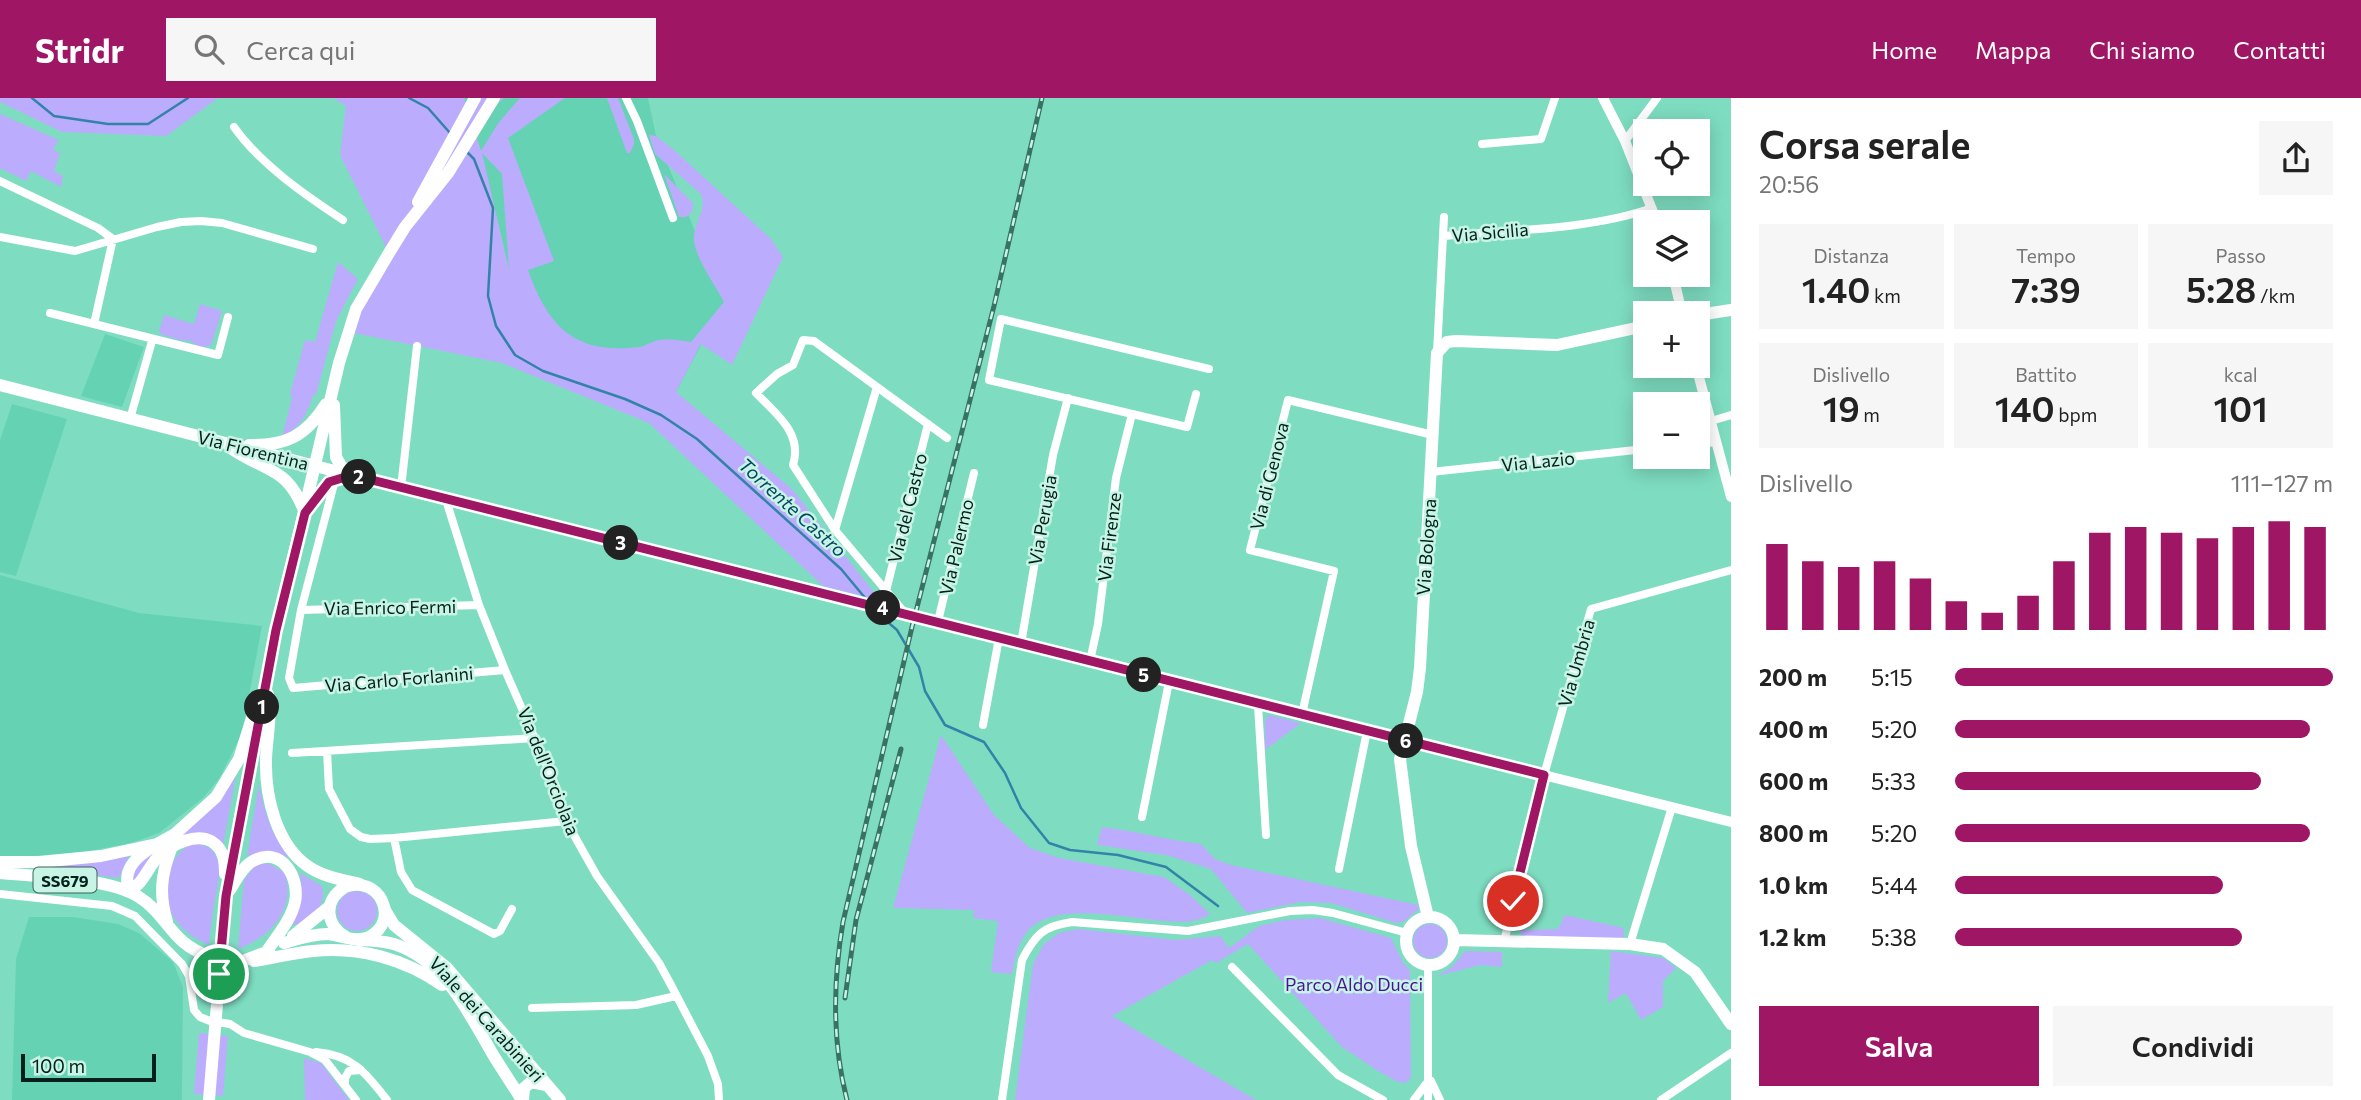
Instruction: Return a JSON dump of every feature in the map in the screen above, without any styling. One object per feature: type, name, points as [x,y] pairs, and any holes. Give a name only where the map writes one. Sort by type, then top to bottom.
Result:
[{"type":"main road","points":[[209,1100],[226,896],[276,630],[339,363],[356,309],[442,169],[494,98]]},
{"type":"main road","points":[[484,114],[504,98]]},
{"type":"main road","points":[[442,169],[472,102]]},
{"type":"main road","points":[[1710,313],[1731,310]]},
{"type":"main road","points":[[1437,353],[1447,342],[1557,345],[1633,329]]},
{"type":"main road","name":"Via Bologna","points":[[1428,917],[1411,846],[1400,759],[1417,692],[1420,668],[1437,353]]},
{"type":"main road","name":"Via Fiorentina","points":[[0,385],[1404,740]]},
{"type":"main road","points":[[225,444],[259,445],[289,440],[302,433],[319,415],[333,391]]},
{"type":"main road","points":[[305,513],[321,490],[352,475],[341,466],[336,457],[333,391]]},
{"type":"main road","points":[[225,444],[245,458],[284,477],[293,485],[305,513]]},
{"type":"main road","points":[[226,896],[225,860],[217,845],[210,840],[193,838],[162,853],[142,881],[130,891],[127,883],[131,865],[136,857],[175,834],[216,797],[239,759],[254,706],[267,684]]},
{"type":"main road","points":[[226,896],[246,866],[254,860],[274,858],[324,884],[329,892],[332,925],[351,938],[368,937],[379,929],[385,910],[376,892],[360,884],[335,879],[311,869],[295,855],[277,824],[266,783],[271,710],[267,684]]},
{"type":"main road","points":[[0,862],[40,862],[101,856],[157,844]]},
{"type":"main road","points":[[168,925],[162,905],[161,885],[171,849]]},
{"type":"main road","points":[[265,954],[294,905],[295,881],[283,861]]},
{"type":"main road","name":"SS679","points":[[0,873],[109,885],[130,891],[142,898],[184,945],[209,956]]},
{"type":"main road","points":[[265,954],[284,943],[330,906],[339,890],[351,884],[360,884]]},
{"type":"main road","name":"Viale dei Carabinieri","points":[[385,910],[394,925],[447,968],[561,1100]]},
{"type":"main road","points":[[1428,917],[1436,918],[1449,926],[1454,940],[1452,948],[1443,960],[1428,964],[1410,954],[1406,940],[1407,933],[1415,922],[1428,917]]},
{"type":"main road","name":"Viale dei Carabinieri","points":[[284,943],[311,935],[326,934],[388,942],[415,954],[447,983],[465,1005],[523,1100]]},
{"type":"main road","points":[[1454,940],[1630,944],[1663,949],[1695,972],[1731,1024]]},
{"type":"main road","name":"Viale dei Carabinieri","points":[[265,954],[240,962],[315,951],[356,952],[377,956],[433,978],[465,1005]]},
{"type":"main road","points":[[523,1100],[524,1088],[531,1082],[546,1084]]},
{"type":"street","points":[[626,98],[673,218]]},
{"type":"street","points":[[634,98],[637,121]]},
{"type":"street","points":[[1482,144],[1541,139],[1555,98]]},
{"type":"street","points":[[1603,98],[1625,141],[1652,208]]},
{"type":"street","points":[[1625,141],[1657,98]]},
{"type":"street","points":[[234,127],[246,144],[296,189],[343,220]]},
{"type":"street","points":[[0,181],[98,228],[113,239]]},
{"type":"street","name":"Via Sicilia","points":[[1437,353],[1443,236],[1588,222],[1626,216],[1652,208]]},
{"type":"street","points":[[1443,236],[1444,217]]},
{"type":"street","points":[[0,237],[75,251],[181,222],[201,221],[222,223],[313,248]]},
{"type":"street","points":[[94,324],[113,239]]},
{"type":"street","points":[[50,313],[152,341],[218,355],[228,317]]},
{"type":"street","points":[[1196,394],[1188,427],[989,380],[1002,320],[1209,369]]},
{"type":"street","name":"Via del Castro","points":[[905,613],[835,530],[793,465],[796,454],[794,438],[788,426],[757,393],[777,374],[793,365],[803,340],[814,341],[947,438]]},
{"type":"street","points":[[130,419],[152,341]]},
{"type":"street","points":[[401,488],[417,346]]},
{"type":"street","points":[[835,530],[877,387]]},
{"type":"street","name":"Via Perugia","points":[[1021,643],[1053,454],[1068,398]]},
{"type":"street","name":"Via di Genova","points":[[1302,714],[1334,571],[1250,550],[1288,400],[1433,435]]},
{"type":"street","name":"Via Firenze","points":[[1090,661],[1098,624],[1116,478],[1132,414]]},
{"type":"street","points":[[1731,415],[1710,421],[1731,497]]},
{"type":"street","name":"Via del Castro","points":[[886,591],[928,424]]},
{"type":"street","points":[[1710,443],[1716,442]]},
{"type":"street","name":"Via Lazio","points":[[1431,472],[1633,450]]},
{"type":"street","name":"Via Palermo","points":[[938,621],[974,473]]},
{"type":"street","points":[[301,610],[333,483]]},
{"type":"street","name":"Via dell'Orciolaia","points":[[446,499],[479,605],[560,796],[566,821],[597,876],[659,963],[708,1056],[719,1084],[719,1100]]},
{"type":"street","name":"Via Umbria","points":[[1544,775],[1591,609],[1731,570]]},
{"type":"street","name":"Via Enrico Fermi","points":[[301,610],[479,605]]},
{"type":"street","name":"Via Carlo Forlanini","points":[[301,610],[289,678],[293,688],[505,670]]},
{"type":"street","points":[[983,725],[999,638]]},
{"type":"street","points":[[1142,817],[1170,682]]},
{"type":"street","points":[[1258,705],[1266,835]]},
{"type":"street","points":[[1339,869],[1367,731]]},
{"type":"street","points":[[292,753],[536,738]]},
{"type":"street","points":[[1404,740],[1731,822]]},
{"type":"street","points":[[327,751],[329,789],[350,829],[361,837],[394,838],[566,821]]},
{"type":"street","points":[[1504,942],[1544,775]]},
{"type":"street","points":[[1630,944],[1672,807]]},
{"type":"street","points":[[394,838],[401,872],[412,890],[495,934],[500,931],[512,909]]},
{"type":"street","points":[[0,894],[112,906],[135,916],[182,964],[189,976],[194,1010],[209,1021],[230,1024],[244,1033],[354,1062],[364,1070],[387,1100]]},
{"type":"street","points":[[1002,1100],[1022,960],[1041,931],[1057,924],[1072,922],[1188,931],[1290,911],[1313,910],[1407,933]]},
{"type":"street","points":[[1428,964],[1428,1100]]},
{"type":"street","points":[[1232,967],[1338,1075],[1383,1100]]},
{"type":"street","points":[[532,1008],[636,1005],[676,996]]},
{"type":"street","points":[[310,1052],[325,1060],[356,1100]]},
{"type":"street","points":[[1661,1100],[1731,1053]]},
{"type":"street","points":[[345,1084],[349,1071],[364,1070]]},
{"type":"street","points":[[1414,1100],[1424,1090],[1429,1075]]},
{"type":"street","points":[[1429,1075],[1440,1100]]},
{"type":"shaded area","points":[[464,98],[648,98],[656,136],[724,302],[676,392],[541,345],[521,320],[481,151]]},
{"type":"shaded area","points":[[105,334],[144,347],[122,407],[81,396]]},
{"type":"shaded area","points":[[12,404],[67,419],[16,576],[0,572],[0,440]]},
{"type":"shaded area","points":[[0,575],[139,613],[262,626],[242,733],[219,779],[203,798],[159,833],[131,843],[84,852],[0,856]]},
{"type":"shaded area","points":[[29,917],[73,917],[118,924],[139,933],[173,962],[183,987],[182,1100],[12,1100],[16,959]]},
{"type":"green space","points":[[0,98],[218,98],[166,136],[62,132],[0,102]]},
{"type":"green space","points":[[334,98],[464,98],[468,110],[475,98],[504,98],[484,114],[474,130],[481,151],[499,122],[520,98],[565,98],[508,138],[554,261],[528,270],[536,290],[555,322],[581,341],[617,348],[639,347],[663,339],[691,342],[724,302],[694,243],[703,205],[701,194],[655,154],[649,135],[656,136],[674,150],[771,239],[783,257],[732,365],[701,344],[676,392],[792,489],[881,601],[823,586],[649,423],[502,363],[349,332],[389,253],[340,155],[346,106]],"holes":[[[482,153],[502,174],[509,270]]]},
{"type":"green space","points":[[607,98],[618,98],[634,139],[630,153],[627,153]]},
{"type":"green space","points":[[0,114],[59,140],[53,149],[60,153],[54,171],[63,176],[61,187],[31,171],[26,181],[0,168]]},
{"type":"green space","points":[[664,174],[693,203],[692,212],[686,217],[679,217]]},
{"type":"green space","points":[[338,262],[358,279],[336,321],[316,395],[313,395],[299,425],[282,437],[292,398],[290,394],[305,340],[315,342]]},
{"type":"green space","points":[[200,304],[222,311],[211,345],[200,346],[191,341],[160,334],[164,315],[194,324]]},
{"type":"green space","points":[[1269,715],[1301,723],[1265,750],[1265,720]]},
{"type":"green space","points":[[941,735],[994,815],[1030,848],[1059,858],[1164,877],[1190,895],[1210,914],[1193,921],[1181,922],[1079,913],[1047,918],[1034,925],[1021,941],[1012,974],[991,972],[998,921],[973,918],[974,910],[893,908]]},
{"type":"green space","points":[[236,774],[223,846],[201,833],[179,837],[131,883],[137,864]]},
{"type":"green space","points":[[259,784],[269,822],[289,857],[267,851],[247,856]]},
{"type":"green space","name":"Parco Aldo Ducci","points":[[1102,827],[1201,844],[1215,859],[1231,865],[1418,905],[1419,909],[1403,922],[1396,923],[1331,903],[1301,902],[1247,913],[1211,869],[1166,855],[1097,845]]},
{"type":"green space","points":[[192,843],[212,850],[219,866],[209,945],[180,926],[167,901],[170,868],[175,858]]},
{"type":"green space","points":[[130,853],[119,878],[37,868]]},
{"type":"green space","points":[[259,864],[270,864],[285,873],[287,899],[278,921],[270,930],[238,949],[244,880]]},
{"type":"green space","points":[[300,873],[322,886],[322,901],[309,918],[289,925],[301,884]]},
{"type":"green space","points":[[357,891],[371,897],[377,911],[371,925],[357,931],[343,925],[337,911],[343,897]]},
{"type":"green space","points":[[1565,915],[1624,928],[1623,940],[1523,939],[1520,930],[1558,929]]},
{"type":"green space","name":"Parco Aldo Ducci","points":[[1320,918],[1391,938],[1403,963],[1410,970],[1411,1078],[1405,1083],[1378,1071],[1342,1047],[1248,944],[1216,963],[1212,960],[1112,1016],[1256,1100],[1015,1100],[1033,964],[1044,944],[1059,933],[1078,929],[1175,940],[1220,936],[1229,948],[1259,926],[1285,920]]},
{"type":"green space","points":[[1430,924],[1442,929],[1447,941],[1442,953],[1430,958],[1418,953],[1413,941],[1418,929]]},
{"type":"green space","points":[[1465,951],[1502,952],[1502,967],[1480,965],[1437,976],[1452,967]]},
{"type":"green space","points":[[1611,951],[1663,958],[1676,968],[1663,981],[1663,1007],[1641,1020],[1626,993],[1608,1003]]},
{"type":"green space","points":[[199,1033],[228,1036],[223,1096],[194,1094]]},
{"type":"green space","points":[[304,1058],[321,1063],[349,1100],[305,1100]]},
{"type":"waterway","name":"Torrente Castro","points":[[32,98],[54,116],[108,124],[148,124],[188,98]]},
{"type":"waterway","name":"Torrente Castro","points":[[409,98],[428,108],[450,133]]},
{"type":"waterway","name":"Torrente Castro","points":[[466,151],[474,159],[493,208],[488,296],[496,326],[515,355],[543,371],[625,399],[661,415],[697,439],[841,569],[866,599]]},
{"type":"waterway","name":"Torrente Castro","points":[[876,612],[897,630],[919,667],[925,691],[945,725],[984,742],[1005,773],[1021,808],[1049,843],[1070,850],[1118,855],[1166,867],[1218,906]]},
{"type":"railway","points":[[847,1100],[839,1056],[836,1011],[837,967],[843,922],[912,627],[994,306],[1042,98]]},
{"type":"railway","points":[[845,998],[856,920],[901,749]]},
{"type":"route","points":[[219,974],[226,896],[276,630],[305,513],[329,482],[352,475],[1544,775],[1513,901]]}]
